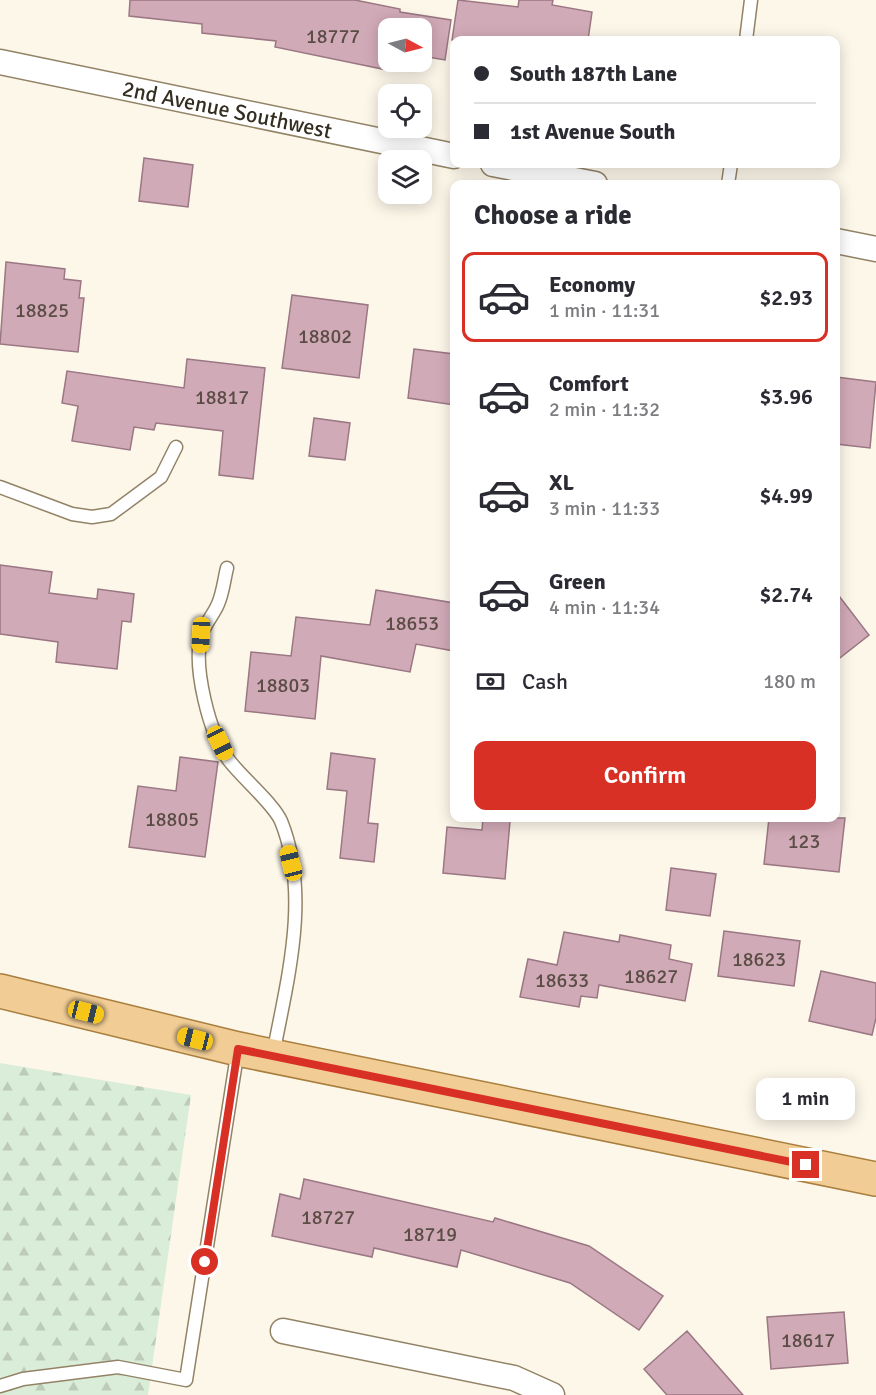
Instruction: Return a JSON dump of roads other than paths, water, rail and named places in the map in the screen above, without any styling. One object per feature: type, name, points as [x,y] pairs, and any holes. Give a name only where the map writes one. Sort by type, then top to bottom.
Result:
[{"type":"main road","points":[[0,991],[238,1049],[876,1179]]},
{"type":"street","name":"2nd Avenue Southwest","points":[[0,62],[450,155]]},
{"type":"street","points":[[513,168],[575,180]]},
{"type":"street","points":[[840,242],[876,249]]},
{"type":"street","points":[[282,1330],[514,1378],[552,1395]]},
{"type":"lane","points":[[746,36],[751,0]]},
{"type":"lane","points":[[0,487],[72,514],[92,517],[111,514],[161,477],[176,447]]},
{"type":"lane","points":[[227,568],[219,603],[201,635],[202,686],[213,728],[227,758],[280,820],[296,885],[288,974],[273,1056]]},
{"type":"lane","points":[[0,1386],[23,1379],[118,1367],[186,1380],[238,1049]]}]
